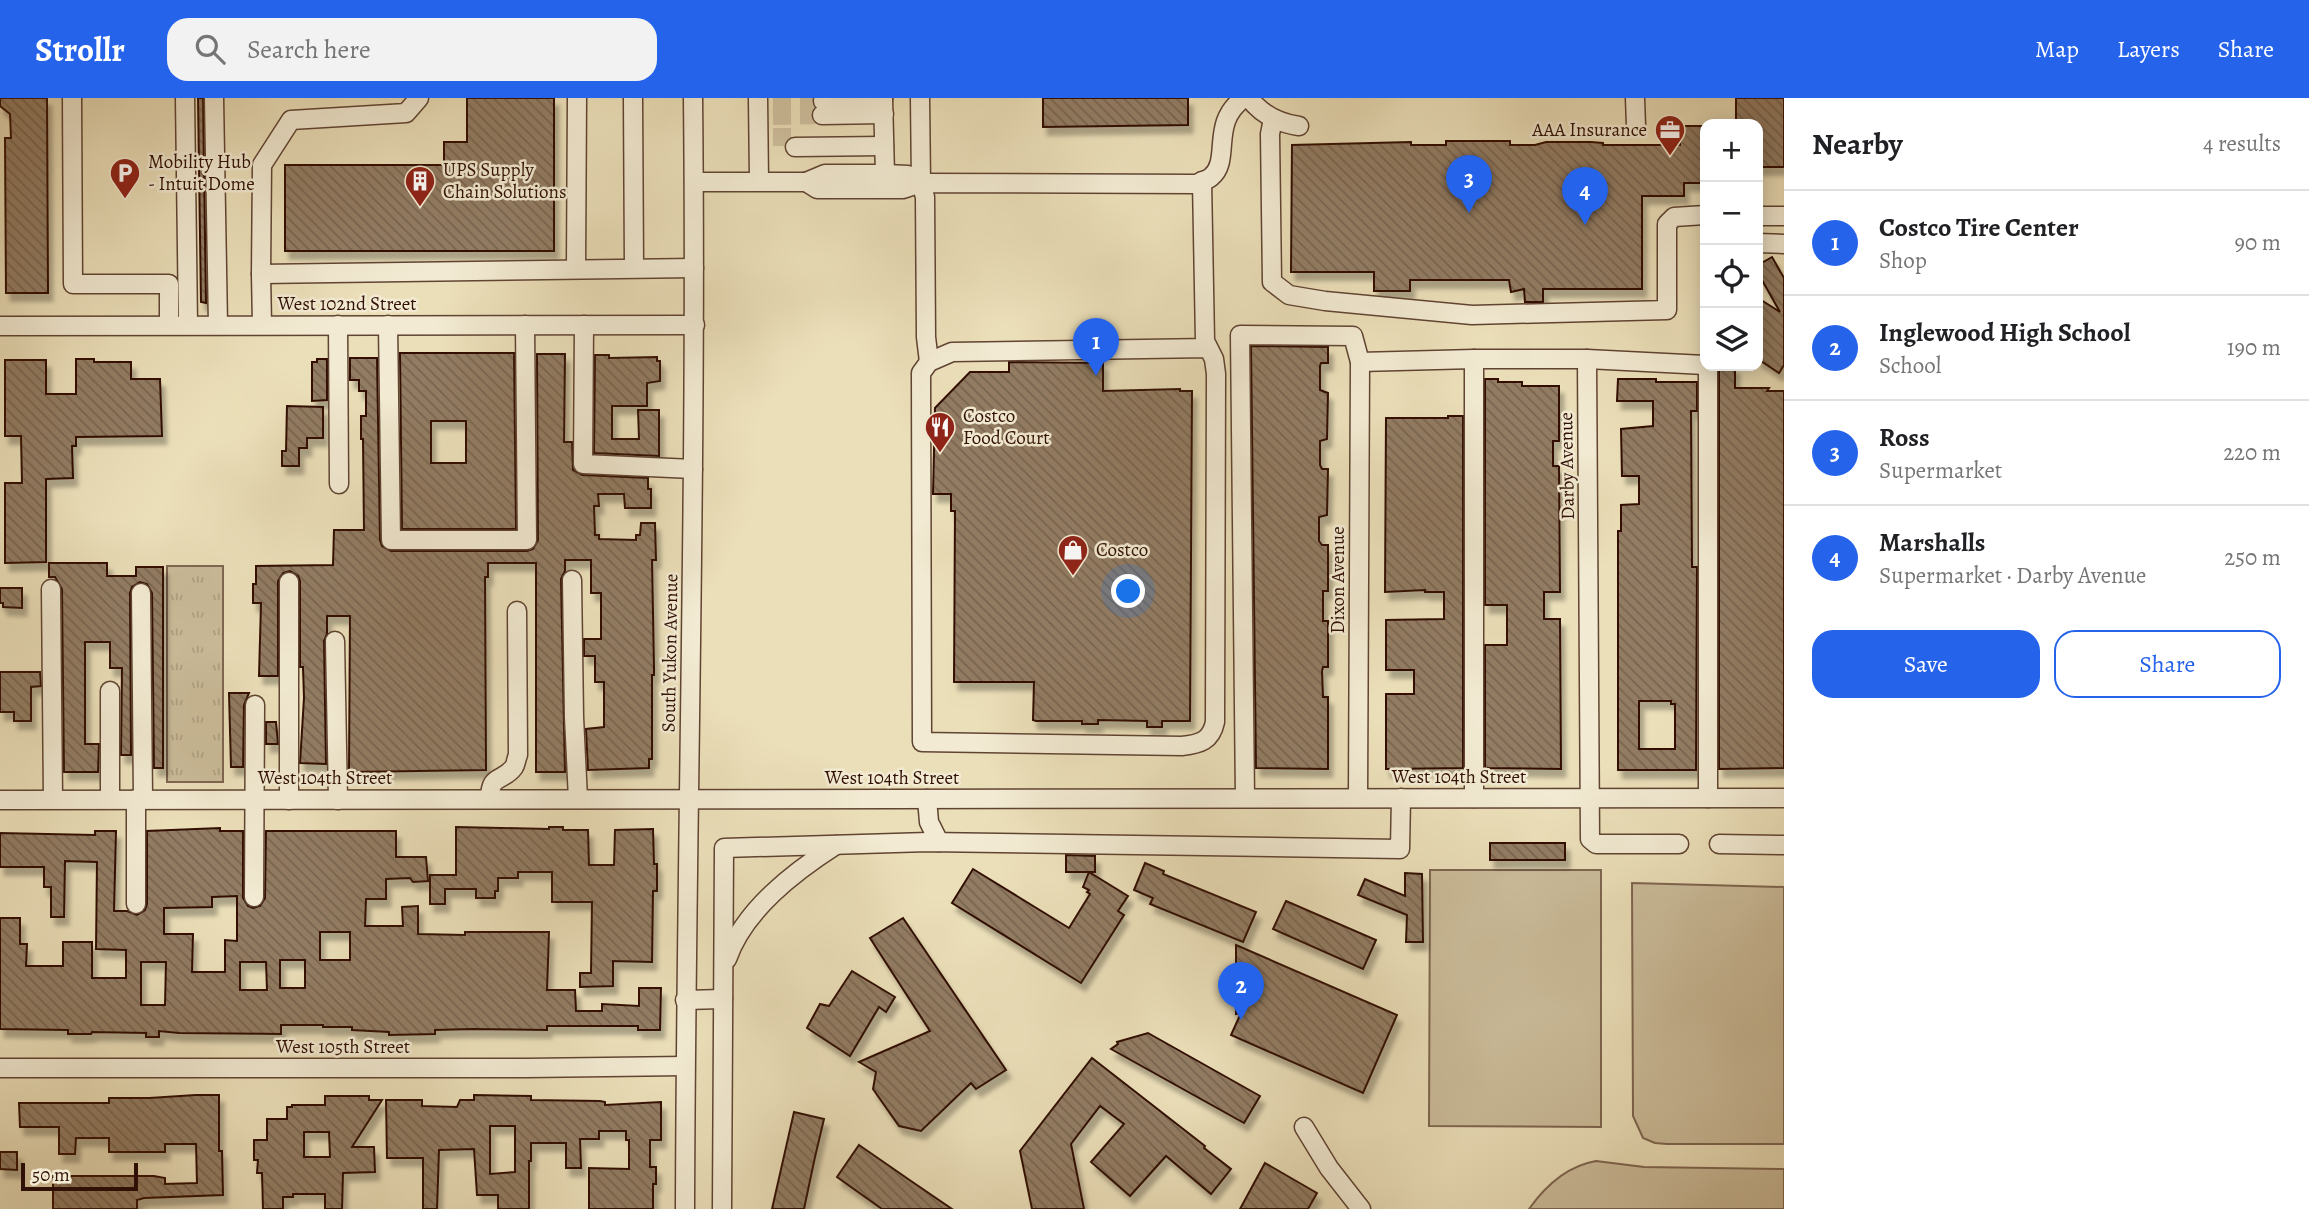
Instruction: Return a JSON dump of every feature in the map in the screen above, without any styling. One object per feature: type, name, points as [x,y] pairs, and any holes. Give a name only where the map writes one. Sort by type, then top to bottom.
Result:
[{"type":"street","points":[[72,98],[73,284],[169,284],[169,325]]},
{"type":"street","points":[[185,98],[188,325]]},
{"type":"street","points":[[203,98],[212,325]]},
{"type":"street","points":[[212,325],[214,98]]},
{"type":"street","points":[[262,325],[262,165],[291,120],[407,113],[419,98]]},
{"type":"street","points":[[576,268],[577,98]]},
{"type":"street","points":[[633,98],[634,267]]},
{"type":"street","name":"South Yukon Avenue","points":[[685,1209],[685,1000],[695,325],[693,98]]},
{"type":"street","points":[[920,98],[921,183],[925,197],[926,337],[929,362]]},
{"type":"street","points":[[806,182],[817,189],[903,189],[921,183],[1196,184],[1210,178],[1217,169],[1225,116],[1232,106],[1244,98]]},
{"type":"street","points":[[1249,98],[1266,116],[1281,124],[1299,126]]},
{"type":"street","points":[[1635,98],[1636,126]]},
{"type":"street","points":[[822,112],[884,118]]},
{"type":"street","points":[[884,118],[885,174]]},
{"type":"street","points":[[795,142],[884,118]]},
{"type":"street","points":[[1273,119],[1270,134],[1272,282],[1289,295],[1472,315],[1667,310],[1667,224],[1674,217],[1700,215]]},
{"type":"street","points":[[759,181],[765,120]]},
{"type":"street","points":[[694,182],[806,182],[825,174],[885,174],[908,175],[921,183]]},
{"type":"street","points":[[1202,181],[1205,341],[1214,359],[1216,374],[1213,733],[1200,744],[1182,746],[922,742],[921,373],[929,362],[952,352],[1208,348]]},
{"type":"street","points":[[1763,216],[1784,216]]},
{"type":"street","points":[[1763,243],[1784,244]]},
{"type":"street","points":[[261,274],[694,268]]},
{"type":"street","points":[[338,325],[339,484]]},
{"type":"street","points":[[388,325],[391,540],[527,540],[525,325]]},
{"type":"street","points":[[584,325],[583,464],[693,469]]},
{"type":"street","name":"West 102nd Street","points":[[0,326],[695,325]]},
{"type":"street","points":[[1245,798],[1240,335],[1353,336],[1360,362],[1587,359],[1700,365]]},
{"type":"street","points":[[1474,359],[1474,798]]},
{"type":"street","name":"Darby Avenue","points":[[1587,359],[1590,839],[1596,844],[1679,844]]},
{"type":"street","name":"Dixon Avenue","points":[[1358,798],[1360,362]]},
{"type":"street","points":[[1707,371],[1708,798]]},
{"type":"street","points":[[572,580],[578,799]]},
{"type":"street","points":[[289,582],[289,800]]},
{"type":"street","points":[[51,589],[53,799]]},
{"type":"street","points":[[136,904],[141,593]]},
{"type":"street","points":[[490,799],[490,787],[513,768],[518,755],[517,611]]},
{"type":"street","points":[[335,641],[338,800]]},
{"type":"street","points":[[110,691],[110,799]]},
{"type":"street","points":[[254,897],[255,705]]},
{"type":"street","points":[[722,1209],[724,848],[939,842],[1400,849],[1401,798]]},
{"type":"street","name":"West 104th Street","points":[[0,800],[1784,798]]},
{"type":"street","points":[[927,799],[929,822],[939,842]]},
{"type":"street","points":[[1719,844],[1784,845]]},
{"type":"street","points":[[724,970],[736,939],[756,913],[799,870],[837,845]]},
{"type":"street","points":[[685,1000],[723,999]]},
{"type":"street","name":"West 105th Street","points":[[0,1068],[685,1066]]},
{"type":"street","points":[[1304,1127],[1329,1168],[1361,1209]]},
{"type":"green space","points":[[167,566],[223,566],[223,782],[167,782]]},
{"type":"green space","points":[[1430,870],[1601,870],[1601,1127],[1429,1126]]},
{"type":"green space","points":[[1632,883],[1784,887],[1784,1144],[1667,1144],[1643,1138],[1633,1116]]},
{"type":"green space","points":[[1596,1161],[1644,1167],[1784,1169],[1784,1209],[1529,1209],[1558,1178],[1576,1167]]},
{"type":"building","points":[[0,98],[47,98],[48,293],[6,293],[5,138],[11,138],[10,114],[0,106]]},
{"type":"building","points":[[198,98],[203,98],[206,303],[201,302]]},
{"type":"building","name":"UPS Supply Chain Solutions","points":[[467,98],[554,98],[554,251],[285,251],[285,165],[444,165],[444,142],[467,142]]},
{"type":"building","points":[[1043,98],[1188,98],[1188,125],[1043,127]]},
{"type":"building","points":[[1736,98],[1784,98],[1784,167],[1763,167],[1763,119],[1736,119]]},
{"type":"building","points":[[1680,126],[1700,126],[1700,183],[1684,183],[1684,196],[1642,196],[1642,289],[1543,289],[1543,302],[1525,302],[1524,289],[1511,292],[1509,280],[1410,280],[1410,291],[1374,291],[1374,272],[1291,272],[1292,145],[1411,142],[1411,145],[1446,145],[1446,141],[1510,141],[1510,145],[1591,142],[1603,145],[1680,145]]},
{"type":"building","points":[[1772,257],[1784,278],[1784,365],[1779,373],[1763,362],[1763,301],[1780,312],[1763,282],[1763,262]]},
{"type":"building","points":[[1251,346],[1328,347],[1328,363],[1321,363],[1320,366],[1320,390],[1328,393],[1327,439],[1320,441],[1320,465],[1322,469],[1328,469],[1327,515],[1319,517],[1319,541],[1322,545],[1328,545],[1328,591],[1323,591],[1323,621],[1328,621],[1328,667],[1323,667],[1322,671],[1323,697],[1328,697],[1328,769],[1256,768]]},
{"type":"building","points":[[400,353],[514,353],[516,529],[402,529]],"holes":[[[431,421],[466,421],[466,463],[431,463]]]},
{"type":"building","points":[[537,354],[565,354],[564,442],[572,442],[573,470],[582,475],[648,478],[648,489],[651,489],[651,508],[625,508],[624,494],[598,494],[599,506],[594,506],[595,535],[599,535],[599,539],[636,540],[636,535],[640,535],[641,523],[655,523],[656,560],[652,560],[652,759],[649,759],[649,768],[588,770],[586,729],[604,727],[604,682],[595,682],[595,656],[584,656],[584,639],[601,639],[601,593],[591,593],[591,560],[565,560],[565,571],[561,579],[565,772],[536,772],[536,563],[488,563],[488,577],[485,577],[486,770],[349,772],[350,616],[327,616],[327,634],[324,641],[326,764],[300,763],[304,698],[303,667],[300,667],[300,581],[298,576],[290,571],[283,573],[278,581],[278,676],[259,676],[261,603],[253,603],[253,584],[256,584],[256,566],[333,565],[334,530],[364,530],[361,416],[366,416],[366,391],[359,391],[359,380],[350,380],[350,358],[377,358],[382,546],[391,551],[527,551],[533,549],[538,540]]},
{"type":"building","points":[[595,355],[609,355],[609,358],[657,357],[657,361],[660,361],[660,381],[647,383],[647,406],[612,406],[612,439],[639,439],[638,410],[659,410],[659,456],[594,453]]},
{"type":"building","points":[[76,359],[131,362],[131,379],[160,379],[162,436],[76,437],[76,446],[72,446],[73,478],[46,479],[46,562],[5,563],[5,483],[22,483],[21,436],[5,436],[5,360],[46,360],[46,394],[76,394]]},
{"type":"building","points":[[317,359],[327,359],[327,400],[312,401],[312,362],[317,362]]},
{"type":"building","name":"Costco","points":[[1009,362],[1103,363],[1103,391],[1192,391],[1190,721],[1162,721],[1162,727],[1147,727],[1147,721],[1098,720],[1098,724],[1082,724],[1082,721],[1036,721],[1033,720],[1034,682],[954,682],[955,511],[951,511],[951,494],[933,494],[935,408],[970,372],[1009,372]]},
{"type":"building","points":[[1719,371],[1735,371],[1735,388],[1784,391],[1784,768],[1719,769]]},
{"type":"building","points":[[1485,379],[1522,382],[1522,386],[1559,386],[1559,441],[1553,441],[1553,466],[1559,466],[1560,592],[1544,592],[1544,619],[1560,619],[1561,769],[1485,768],[1485,645],[1507,645],[1507,605],[1485,605]]},
{"type":"building","points":[[1618,379],[1697,382],[1697,411],[1691,411],[1692,567],[1697,567],[1696,770],[1618,770],[1618,531],[1621,531],[1621,505],[1639,504],[1639,476],[1622,476],[1621,429],[1653,426],[1653,401],[1617,401]],"holes":[[[1639,701],[1671,701],[1671,704],[1675,704],[1675,749],[1639,749]]]},
{"type":"building","points":[[287,406],[323,407],[323,438],[307,438],[307,448],[299,448],[299,466],[282,466],[282,451],[286,451]]},
{"type":"building","points":[[1463,416],[1463,768],[1386,769],[1386,694],[1414,694],[1414,670],[1386,670],[1386,620],[1444,619],[1444,592],[1385,592],[1386,418]]},
{"type":"building","points":[[49,563],[107,563],[107,576],[136,576],[136,567],[163,567],[163,768],[154,768],[152,593],[147,584],[140,582],[132,587],[130,593],[131,755],[121,755],[122,668],[110,668],[110,642],[85,642],[85,744],[99,744],[98,772],[64,772],[62,589],[55,577],[49,577]]},
{"type":"building","points":[[0,588],[22,588],[22,608],[3,607],[3,603],[0,603]]},
{"type":"building","points":[[0,672],[40,672],[41,686],[31,687],[31,721],[14,721],[14,712],[0,712]]},
{"type":"building","points":[[229,693],[249,693],[244,705],[243,767],[231,767]]},
{"type":"building","points":[[266,722],[276,722],[278,744],[266,744]]},
{"type":"building","points":[[456,827],[563,827],[563,830],[588,830],[589,865],[614,865],[615,830],[653,829],[657,891],[653,891],[652,962],[613,961],[613,986],[580,987],[580,973],[591,973],[592,902],[552,902],[552,872],[518,872],[518,878],[498,878],[495,898],[476,898],[476,889],[445,889],[445,904],[430,904],[430,875],[456,875]]},
{"type":"building","points":[[220,828],[220,831],[243,831],[243,898],[248,906],[253,908],[260,906],[265,898],[266,831],[396,831],[396,857],[426,857],[428,881],[413,882],[410,878],[386,879],[386,899],[366,899],[365,926],[403,926],[402,907],[418,906],[418,934],[549,932],[547,990],[575,990],[576,1011],[602,1011],[602,1004],[639,1006],[639,988],[661,988],[660,1030],[638,1030],[638,1026],[547,1026],[547,1030],[435,1030],[435,1034],[389,1035],[389,1032],[352,1030],[352,1027],[281,1025],[281,1034],[159,1031],[159,1037],[146,1037],[146,1033],[68,1034],[68,1030],[0,1029],[0,918],[20,918],[20,944],[27,944],[26,966],[63,966],[63,942],[92,942],[92,978],[126,978],[126,950],[96,949],[97,862],[65,861],[64,917],[51,917],[51,887],[44,887],[44,867],[0,867],[0,833],[95,835],[95,831],[116,831],[114,911],[127,911],[137,915],[145,910],[147,904],[147,831]],"holes":[[[237,896],[237,941],[225,940],[225,972],[192,972],[193,934],[164,934],[164,908],[212,907],[212,897]],[[320,932],[350,932],[350,960],[320,960]],[[280,960],[305,960],[305,988],[280,988]],[[141,962],[166,962],[165,1005],[141,1005]],[[240,962],[266,962],[267,990],[240,990]]]},
{"type":"building","points":[[1490,843],[1565,843],[1565,860],[1490,860]]},
{"type":"building","points":[[1066,855],[1095,856],[1095,872],[1066,872]]},
{"type":"building","points":[[1145,863],[1164,871],[1163,874],[1256,912],[1243,942],[1150,904],[1153,898],[1134,890]]},
{"type":"building","points":[[973,869],[1069,928],[1090,894],[1087,892],[1089,890],[1083,887],[1089,872],[1128,896],[1118,911],[1124,915],[1081,983],[952,903]]},
{"type":"building","points":[[1405,873],[1422,874],[1423,942],[1406,942],[1407,915],[1358,895],[1365,879],[1405,896]]},
{"type":"building","points":[[1286,901],[1376,940],[1363,969],[1273,929]]},
{"type":"building","points":[[903,918],[1006,1070],[976,1089],[971,1083],[921,1131],[899,1126],[873,1089],[876,1072],[859,1062],[930,1031],[870,938]]},
{"type":"building","points":[[1236,945],[1397,1015],[1363,1093],[1231,1035],[1241,1013],[1236,1014]]},
{"type":"building","points":[[852,971],[895,997],[886,1012],[879,1007],[850,1056],[807,1028],[820,1004],[829,1006]]},
{"type":"building","points":[[1148,1033],[1260,1096],[1244,1123],[1111,1049],[1117,1042]]},
{"type":"building","points":[[1092,1058],[1231,1169],[1211,1194],[1166,1156],[1130,1196],[1091,1162],[1124,1124],[1100,1106],[1071,1144],[1084,1209],[1032,1209],[1020,1151]]},
{"type":"building","points":[[219,1095],[219,1151],[222,1151],[223,1195],[144,1198],[137,1200],[137,1209],[53,1209],[53,1176],[154,1176],[165,1178],[165,1184],[197,1183],[196,1144],[165,1144],[165,1152],[109,1152],[109,1138],[76,1138],[75,1154],[59,1154],[59,1127],[20,1127],[19,1103],[109,1103],[109,1098]]},
{"type":"building","points":[[474,1095],[531,1096],[531,1100],[600,1101],[605,1102],[605,1105],[661,1102],[661,1140],[650,1140],[650,1167],[656,1167],[653,1209],[589,1209],[589,1168],[629,1169],[629,1140],[626,1140],[626,1131],[599,1131],[599,1139],[580,1139],[581,1168],[566,1168],[566,1143],[531,1143],[529,1209],[498,1209],[498,1195],[477,1195],[474,1149],[439,1150],[437,1209],[423,1209],[423,1158],[387,1158],[386,1100],[422,1100],[422,1106],[457,1107],[460,1100],[474,1100]],"holes":[[[490,1126],[515,1126],[515,1172],[490,1174]]]},
{"type":"building","points":[[325,1096],[369,1096],[369,1100],[382,1100],[352,1147],[374,1147],[375,1172],[343,1173],[342,1209],[325,1209],[325,1194],[293,1194],[293,1197],[283,1197],[283,1209],[263,1209],[262,1173],[257,1173],[258,1160],[254,1160],[254,1140],[267,1140],[267,1119],[287,1119],[287,1107],[325,1105]],"holes":[[[304,1132],[329,1132],[330,1157],[304,1157]]]},
{"type":"building","points":[[794,1112],[824,1119],[804,1209],[772,1209]]},
{"type":"building","points":[[859,1145],[952,1209],[882,1209],[837,1177]]},
{"type":"building","points":[[0,1152],[17,1152],[17,1170],[0,1169]]},
{"type":"building","points":[[1265,1163],[1317,1193],[1308,1209],[1240,1209]]},
{"type":"tunnel","points":[[773,101],[823,101]]},
{"type":"tunnel","points":[[773,116],[822,115]]},
{"type":"tunnel","points":[[773,137],[795,137]]},
{"type":"place","name":"AAA Insurance","points":[[1670,157]]},
{"type":"place","name":"Mobility Hub - Intuit Dome","points":[[125,200]]},
{"type":"place","name":"UPS Supply Chain Solutions","points":[[420,208]]},
{"type":"place","name":"Ross","points":[[1469,213]]},
{"type":"place","name":"Marshalls","points":[[1585,225]]},
{"type":"place","name":"Costco Tire Center","points":[[1096,376]]},
{"type":"place","name":"Costco Food Court","points":[[940,454]]},
{"type":"place","name":"Costco","points":[[1073,577]]},
{"type":"place","name":"Inglewood High School","points":[[1241,1020]]}]
